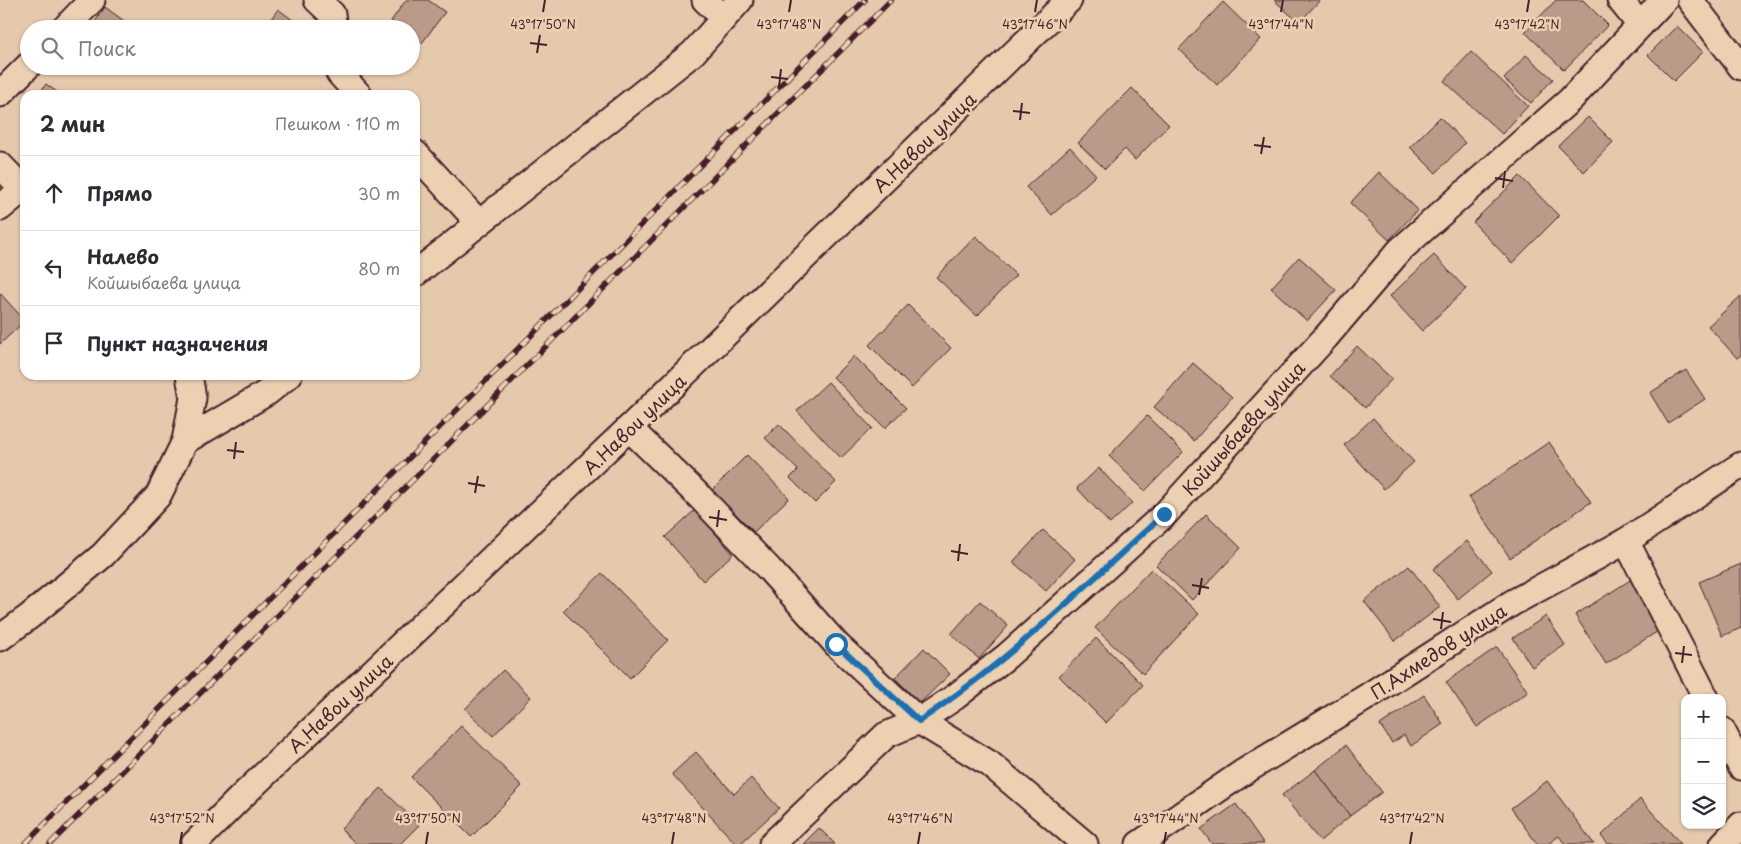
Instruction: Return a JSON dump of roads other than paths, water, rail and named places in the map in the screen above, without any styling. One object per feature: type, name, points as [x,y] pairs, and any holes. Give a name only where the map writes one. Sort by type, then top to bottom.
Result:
[{"type":"street","points":[[73,20],[92,0]]},
{"type":"street","points":[[317,0],[332,14],[333,20]]},
{"type":"street","points":[[705,0],[724,18]]},
{"type":"street","points":[[420,270],[693,53],[740,0]]},
{"type":"street","name":"А.Навои улица","points":[[194,844],[629,428],[1069,0]]},
{"type":"street","points":[[1620,0],[1640,25]]},
{"type":"street","name":"Койшыбаева улица","points":[[772,844],[886,735],[919,721],[955,697],[1007,656],[1164,514],[1326,337],[1400,250],[1570,100],[1664,0]]},
{"type":"street","points":[[1690,0],[1741,66]]},
{"type":"street","points":[[0,94],[20,74]]},
{"type":"street","points":[[341,75],[355,90]]},
{"type":"street","points":[[420,158],[479,222]]},
{"type":"street","points":[[0,165],[20,186]]},
{"type":"street","points":[[0,208],[20,193]]},
{"type":"street","points":[[0,638],[30,616],[103,555],[158,496],[185,441],[193,398],[190,380]]},
{"type":"street","points":[[185,441],[268,392],[283,380]]},
{"type":"street","points":[[629,428],[700,497],[769,569],[836,644],[919,721],[990,764],[1085,844]]},
{"type":"street","name":"П.Ахмедов улица","points":[[1139,844],[1242,773],[1365,698],[1512,602],[1626,541],[1741,465]]},
{"type":"street","points":[[1626,541],[1704,694]]},
{"type":"street","points":[[1726,738],[1741,767]]},
{"type":"street","points":[[1723,844],[1741,825]]},
{"type":"railway","points":[[25,844],[865,0]]},
{"type":"railway","points":[[50,844],[891,0]]}]
